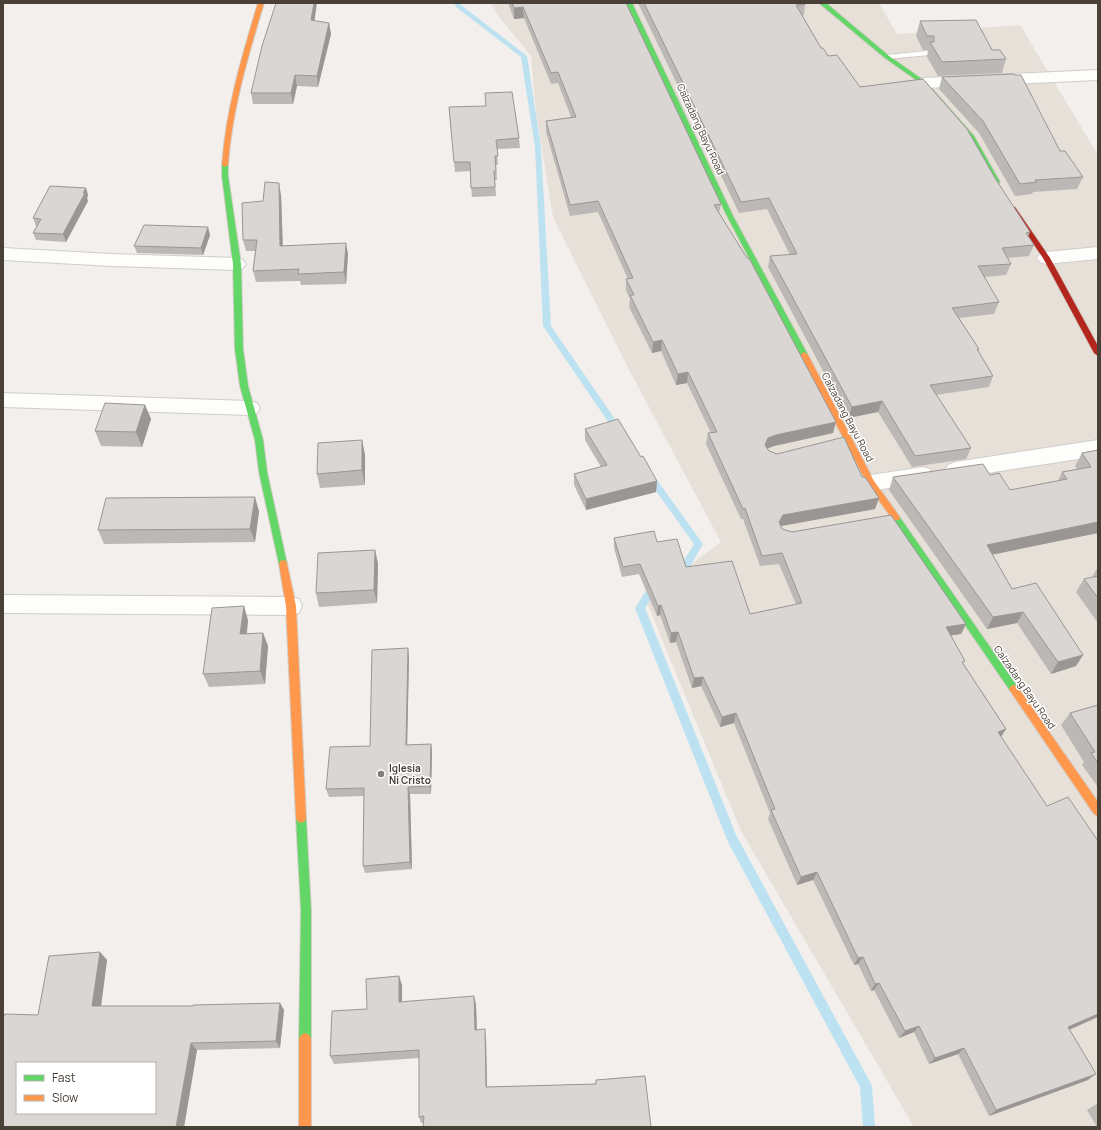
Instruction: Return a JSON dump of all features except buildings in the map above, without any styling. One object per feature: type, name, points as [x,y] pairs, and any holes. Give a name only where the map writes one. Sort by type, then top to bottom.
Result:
[{"type":"street","points":[[261,3],[240,72],[226,144],[225,176],[237,264],[239,349],[244,386],[259,440],[263,472],[291,606],[306,910],[304,1127]]},
{"type":"street","name":"Calzadang Bayu Road","points":[[629,3],[730,216],[871,483],[1098,812]]},
{"type":"street","points":[[822,3],[887,57],[924,83],[972,137],[1000,188]]},
{"type":"street","points":[[924,83],[1098,75]]},
{"type":"street","points":[[1007,199],[1046,258],[1098,353]]},
{"type":"street","points":[[1046,258],[1098,253]]},
{"type":"street","points":[[3,254],[112,260],[237,264]]},
{"type":"street","points":[[3,400],[250,408]]},
{"type":"street","points":[[825,443],[847,438]]},
{"type":"street","points":[[871,483],[1098,448]]},
{"type":"street","points":[[870,519],[893,515]]},
{"type":"street","points":[[3,604],[291,606]]},
{"type":"lane","points":[[887,57],[926,53]]},
{"type":"shaded area","points":[[491,3],[879,3],[897,34],[1020,25],[1098,155],[1098,1127],[914,1127],[741,831],[647,603],[648,596],[721,542],[627,366],[553,217],[536,112],[531,56],[496,13]]},
{"type":"waterway","points":[[457,3],[458,6],[524,56],[538,147],[547,326],[618,430]]},
{"type":"waterway","points":[[649,475],[699,544],[685,567],[677,572]]},
{"type":"waterway","points":[[654,586],[640,608],[732,838],[866,1086],[869,1127]]},
{"type":"traffic: fast","points":[[629,3],[730,216],[804,355]]},
{"type":"traffic: fast","points":[[822,3],[887,57],[924,83],[972,137],[997,182]]},
{"type":"traffic: fast","points":[[225,165],[225,176],[237,264],[239,349],[244,386],[259,440],[263,472],[283,564]]},
{"type":"traffic: fast","points":[[896,518],[1014,689]]},
{"type":"traffic: fast","points":[[301,818],[306,910],[305,1039]]},
{"type":"traffic: slow","points":[[225,165],[226,144],[233,103],[261,3]]},
{"type":"traffic: slow","points":[[804,355],[871,483],[896,518]]},
{"type":"traffic: slow","points":[[283,564],[291,606],[301,818]]},
{"type":"traffic: slow","points":[[1014,689],[1098,811]]},
{"type":"traffic: slow","points":[[305,1039],[305,1127]]},
{"type":"traffic: jam","points":[[1013,209],[1046,258],[1098,353]]},
{"type":"place","name":"Iglesia Ni Cristo","points":[[381,774]]}]
